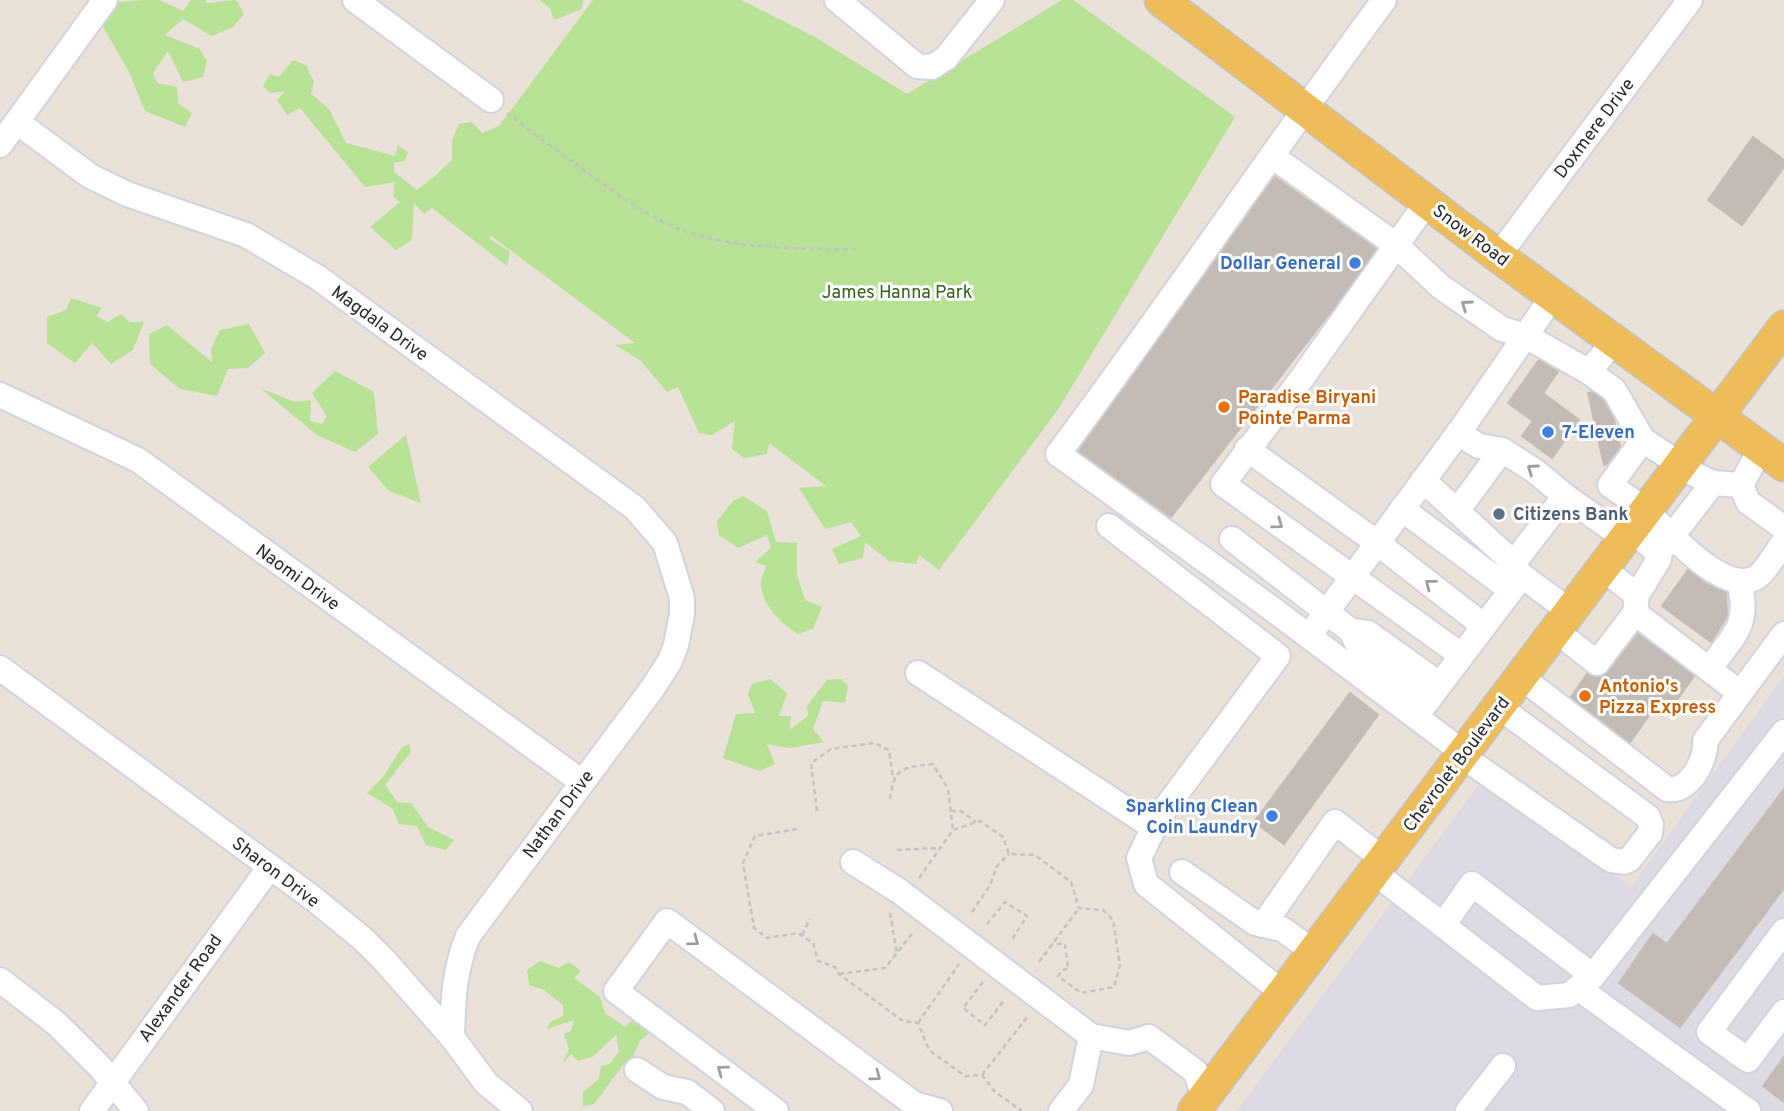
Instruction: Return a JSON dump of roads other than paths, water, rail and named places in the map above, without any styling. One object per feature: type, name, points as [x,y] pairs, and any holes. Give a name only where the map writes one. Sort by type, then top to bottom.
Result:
[{"type":"main road","name":"Snow Road","points":[[1161,0],[1498,256],[1772,456]]},
{"type":"main road","name":"Chevrolet Boulevard","points":[[1207,1107],[1283,993],[1784,327]]},
{"type":"street","points":[[0,145],[105,0]]},
{"type":"street","points":[[355,0],[491,100]]},
{"type":"street","points":[[837,0],[917,66],[932,67],[946,58],[992,0]]},
{"type":"street","points":[[1384,0],[1304,108],[1164,310],[1058,454],[1309,636],[1428,700]]},
{"type":"street","name":"Doxmere Drive","points":[[1498,256],[1690,0]]},
{"type":"street","name":"Magdala Drive","points":[[18,122],[90,176],[127,194],[246,235],[317,277],[635,508],[665,543],[682,598]]},
{"type":"street","points":[[1272,156],[1396,246],[1451,294],[1502,329],[1526,336],[1590,372],[1614,390],[1643,440],[1696,475],[1713,483],[1741,485],[1772,456]]},
{"type":"street","points":[[1427,202],[1223,484],[1461,655]]},
{"type":"street","points":[[1309,636],[1351,575],[1458,433],[1553,296]]},
{"type":"street","points":[[1590,372],[1614,341]]},
{"type":"street","name":"Naomi Drive","points":[[0,395],[138,460],[582,782]]},
{"type":"street","points":[[1458,433],[1479,446],[1502,450],[1535,471],[1565,496],[1635,527],[1726,578],[1740,582],[1757,576],[1784,542]]},
{"type":"street","points":[[1635,527],[1611,485],[1643,440]]},
{"type":"street","points":[[1247,449],[1376,542],[1484,625]]},
{"type":"street","points":[[1457,511],[1502,450]]},
{"type":"street","points":[[1423,480],[1457,511],[1516,577],[1563,621],[1597,663],[1636,604],[1665,546],[1713,483]]},
{"type":"street","points":[[1741,485],[1748,502],[1784,527]]},
{"type":"street","points":[[1428,700],[1484,625],[1565,496]]},
{"type":"street","points":[[1402,509],[1516,577]]},
{"type":"street","points":[[1109,526],[1278,656],[1159,817],[1139,858],[1146,884],[1283,993]]},
{"type":"street","points":[[1232,539],[1351,631],[1368,633],[1428,700],[1463,754],[1611,860],[1624,862],[1630,859],[1650,833],[1648,817],[1499,707]]},
{"type":"street","points":[[1603,569],[1636,604],[1740,693]]},
{"type":"street","points":[[1709,669],[1741,625],[1745,602],[1740,582]]},
{"type":"street","name":"Nathan Drive","points":[[452,1037],[456,968],[468,936],[670,661],[680,630],[682,598]]},
{"type":"street","points":[[1521,677],[1671,790],[1685,786],[1705,757],[1705,741],[1784,634]]},
{"type":"street","name":"Sharon Drive","points":[[0,668],[363,939],[421,1000],[486,1083],[520,1111]]},
{"type":"street","points":[[918,673],[1153,827]]},
{"type":"street","points":[[1263,925],[1335,822],[1443,925],[1538,998],[1569,995],[1586,982],[1784,733]]},
{"type":"street","points":[[853,862],[899,891],[1091,1036],[1129,1042],[1207,1107]]},
{"type":"street","name":"Alexander Road","points":[[92,1111],[270,867]]},
{"type":"street","points":[[1182,872],[1255,923],[1282,929],[1314,952]]},
{"type":"street","points":[[1443,925],[1472,884],[1586,982],[1704,1079],[1748,1111]]},
{"type":"street","points":[[776,1111],[616,991],[667,921],[914,1104],[939,1111]]},
{"type":"street","points":[[1784,931],[1709,1032],[1748,1060],[1784,1012]]},
{"type":"street","points":[[0,980],[57,1024],[100,1067],[136,1111]]},
{"type":"street","points":[[1061,1111],[1081,1085],[1091,1036]]},
{"type":"street","points":[[1704,1079],[1728,1046]]},
{"type":"street","points":[[1468,1111],[1503,1066]]},
{"type":"street","points":[[638,1070],[663,1087],[687,1092],[712,1111]]},
{"type":"place","name":"Dollar General","points":[[1355,263]]},
{"type":"place","name":"Paradise Biryani Pointe Parma","points":[[1224,407]]},
{"type":"place","name":"7-Eleven","points":[[1548,432]]},
{"type":"place","name":"Citizens Bank","points":[[1499,514]]},
{"type":"place","name":"Antonio's Pizza Express","points":[[1585,696]]},
{"type":"place","name":"Sparkling Clean Coin Laundry","points":[[1272,816]]},
{"type":"park label","name":"James Hanna Park","points":[[897,292]]}]
